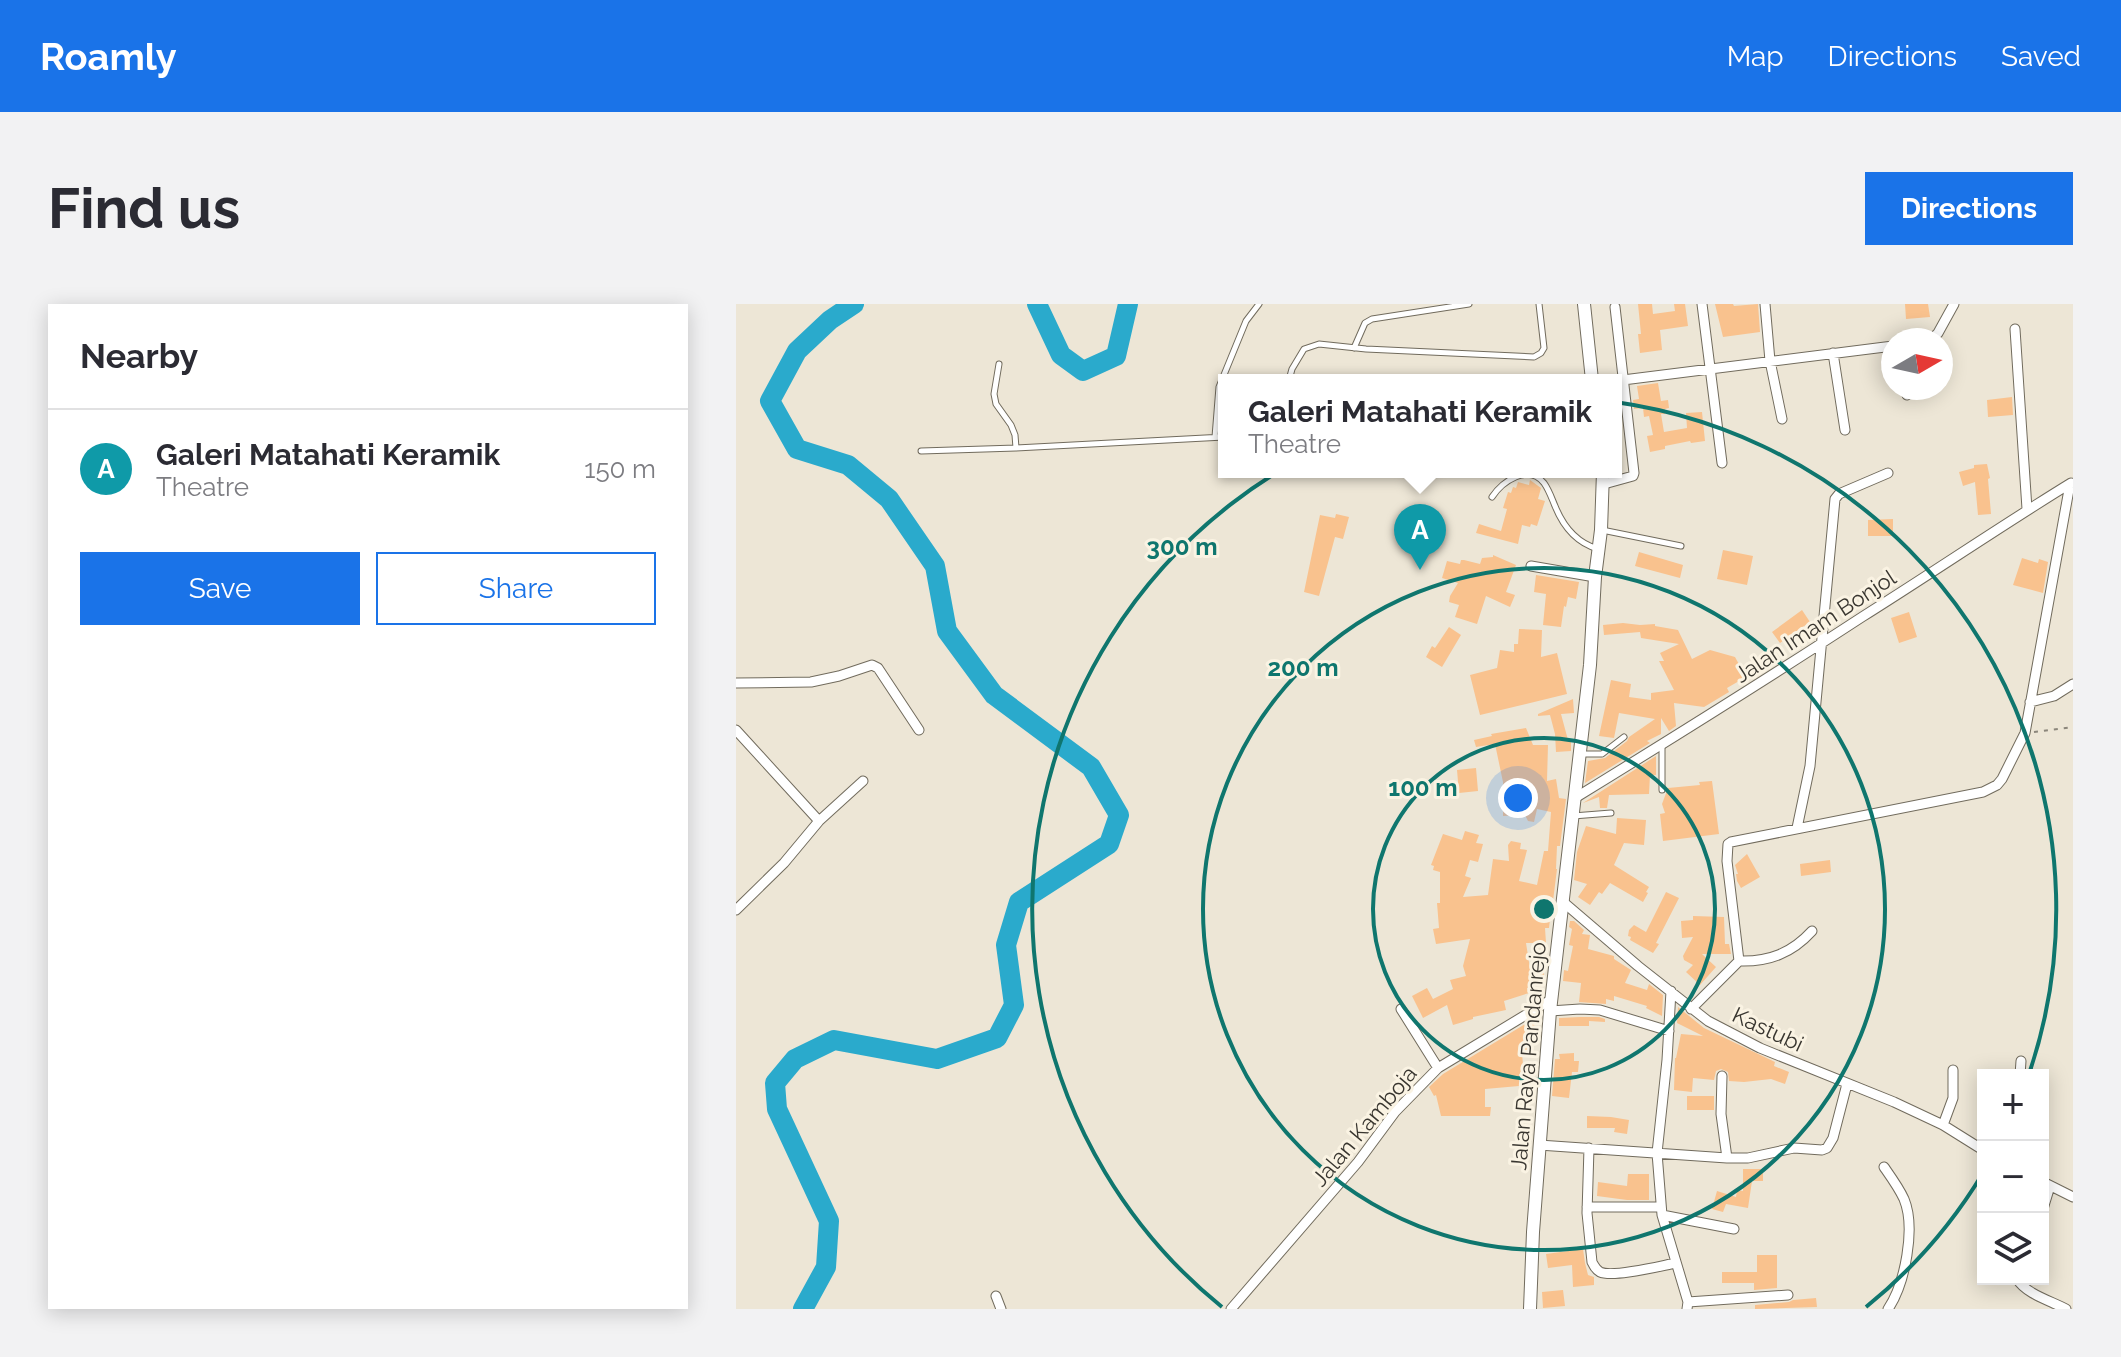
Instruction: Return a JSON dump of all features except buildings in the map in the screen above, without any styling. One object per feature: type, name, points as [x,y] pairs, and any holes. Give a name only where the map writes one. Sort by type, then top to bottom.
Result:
[{"type":"main road","points":[[1584,304],[1591,374]]},
{"type":"main road","name":"Jalan Raya Pandanrejo","points":[[1530,1309],[1551,1005],[1590,665],[1604,478]]},
{"type":"street","points":[[1702,304],[1722,463]]},
{"type":"street","points":[[1765,304],[1770,361],[1782,419]]},
{"type":"street","points":[[1941,328],[1954,304]]},
{"type":"street","points":[[1604,478],[1628,479],[1634,473],[1615,307]]},
{"type":"street","points":[[2015,329],[2027,509]]},
{"type":"street","points":[[1623,380],[1881,347]]},
{"type":"street","points":[[1833,353],[1845,430]]},
{"type":"street","points":[[1797,828],[1810,766],[1835,499],[1839,494],[1888,473]]},
{"type":"street","points":[[1739,961],[1727,861],[1728,844],[1991,789],[2002,779],[2025,733],[2071,483]]},
{"type":"street","name":"Jalan Imam Bonjol","points":[[1575,798],[2071,483]]},
{"type":"street","points":[[1531,566],[1595,577]]},
{"type":"street","points":[[736,683],[811,682],[872,665],[878,668],[919,730]]},
{"type":"street","points":[[2030,702],[2054,696],[2073,684]]},
{"type":"street","points":[[736,730],[819,821]]},
{"type":"street","points":[[736,910],[784,863],[819,821],[863,781]]},
{"type":"street","name":"Kastubi","points":[[1562,901],[1708,1021],[1760,1048],[1894,1102],[1943,1125],[1977,1146]]},
{"type":"street","points":[[1691,1009],[1739,961],[1763,960],[1780,955],[1812,931]]},
{"type":"street","points":[[1671,991],[1657,1153],[1661,1211],[1688,1306],[1788,1295]]},
{"type":"street","points":[[1551,1005],[1600,1010],[1669,1031]]},
{"type":"street","name":"Jalan Kamboja","points":[[1231,1309],[1358,1162],[1395,1112],[1438,1068],[1551,1005]]},
{"type":"street","points":[[1401,1009],[1438,1068]]},
{"type":"street","points":[[2020,1069],[2021,1061]]},
{"type":"street","points":[[1943,1125],[1953,1098],[1953,1070]]},
{"type":"street","points":[[1722,1076],[1721,1114],[1727,1158]]},
{"type":"street","points":[[1539,1145],[1727,1158],[1748,1158],[1794,1148],[1822,1150],[1833,1138],[1847,1084]]},
{"type":"street","points":[[1589,1148],[1587,1207],[1592,1262],[1596,1269],[1602,1273],[1641,1271],[1676,1263]]},
{"type":"street","points":[[1884,1167],[1905,1200],[1908,1232],[1896,1297],[1888,1309]]},
{"type":"street","points":[[2049,1185],[2073,1197]]},
{"type":"street","points":[[1587,1207],[1661,1211],[1734,1229]]},
{"type":"street","points":[[2021,1285],[2066,1309]]},
{"type":"street","points":[[996,1296],[1001,1309]]},
{"type":"lane","points":[[1224,374],[1246,321],[1259,304]]},
{"type":"lane","points":[[1354,348],[1368,320],[1469,304]]},
{"type":"lane","points":[[1291,374],[1304,349],[1319,344],[1534,357],[1544,348],[1539,304]]},
{"type":"lane","points":[[999,364],[994,394],[996,404],[1011,425],[1016,448]]},
{"type":"lane","points":[[921,451],[1215,437],[1218,400]]},
{"type":"lane","points":[[1492,497],[1500,485],[1515,478]]},
{"type":"lane","points":[[1538,478],[1544,482],[1562,520],[1577,539],[1599,550]]},
{"type":"lane","points":[[1601,530],[1681,546]]},
{"type":"lane","points":[[1580,754],[1602,754],[1624,737]]},
{"type":"lane","points":[[1662,743],[1662,790]]},
{"type":"lane","points":[[1573,816],[1611,813]]},
{"type":"path","points":[[2025,733],[2073,727]]},
{"type":"waterway","points":[[803,1309],[826,1267],[829,1221],[777,1109],[775,1083],[795,1059],[834,1040],[937,1059],[997,1038],[1014,1005],[1006,945],[1019,902],[1109,844],[1119,815],[1091,767],[994,695],[947,631],[935,566],[889,499],[848,465],[797,449],[770,401],[797,351],[830,320],[854,304]]},
{"type":"waterway","points":[[1037,304],[1061,355],[1083,371],[1116,356],[1128,304]]},
{"type":"place","name":"Galeri Matahati Keramik","points":[[1420,570]]}]
